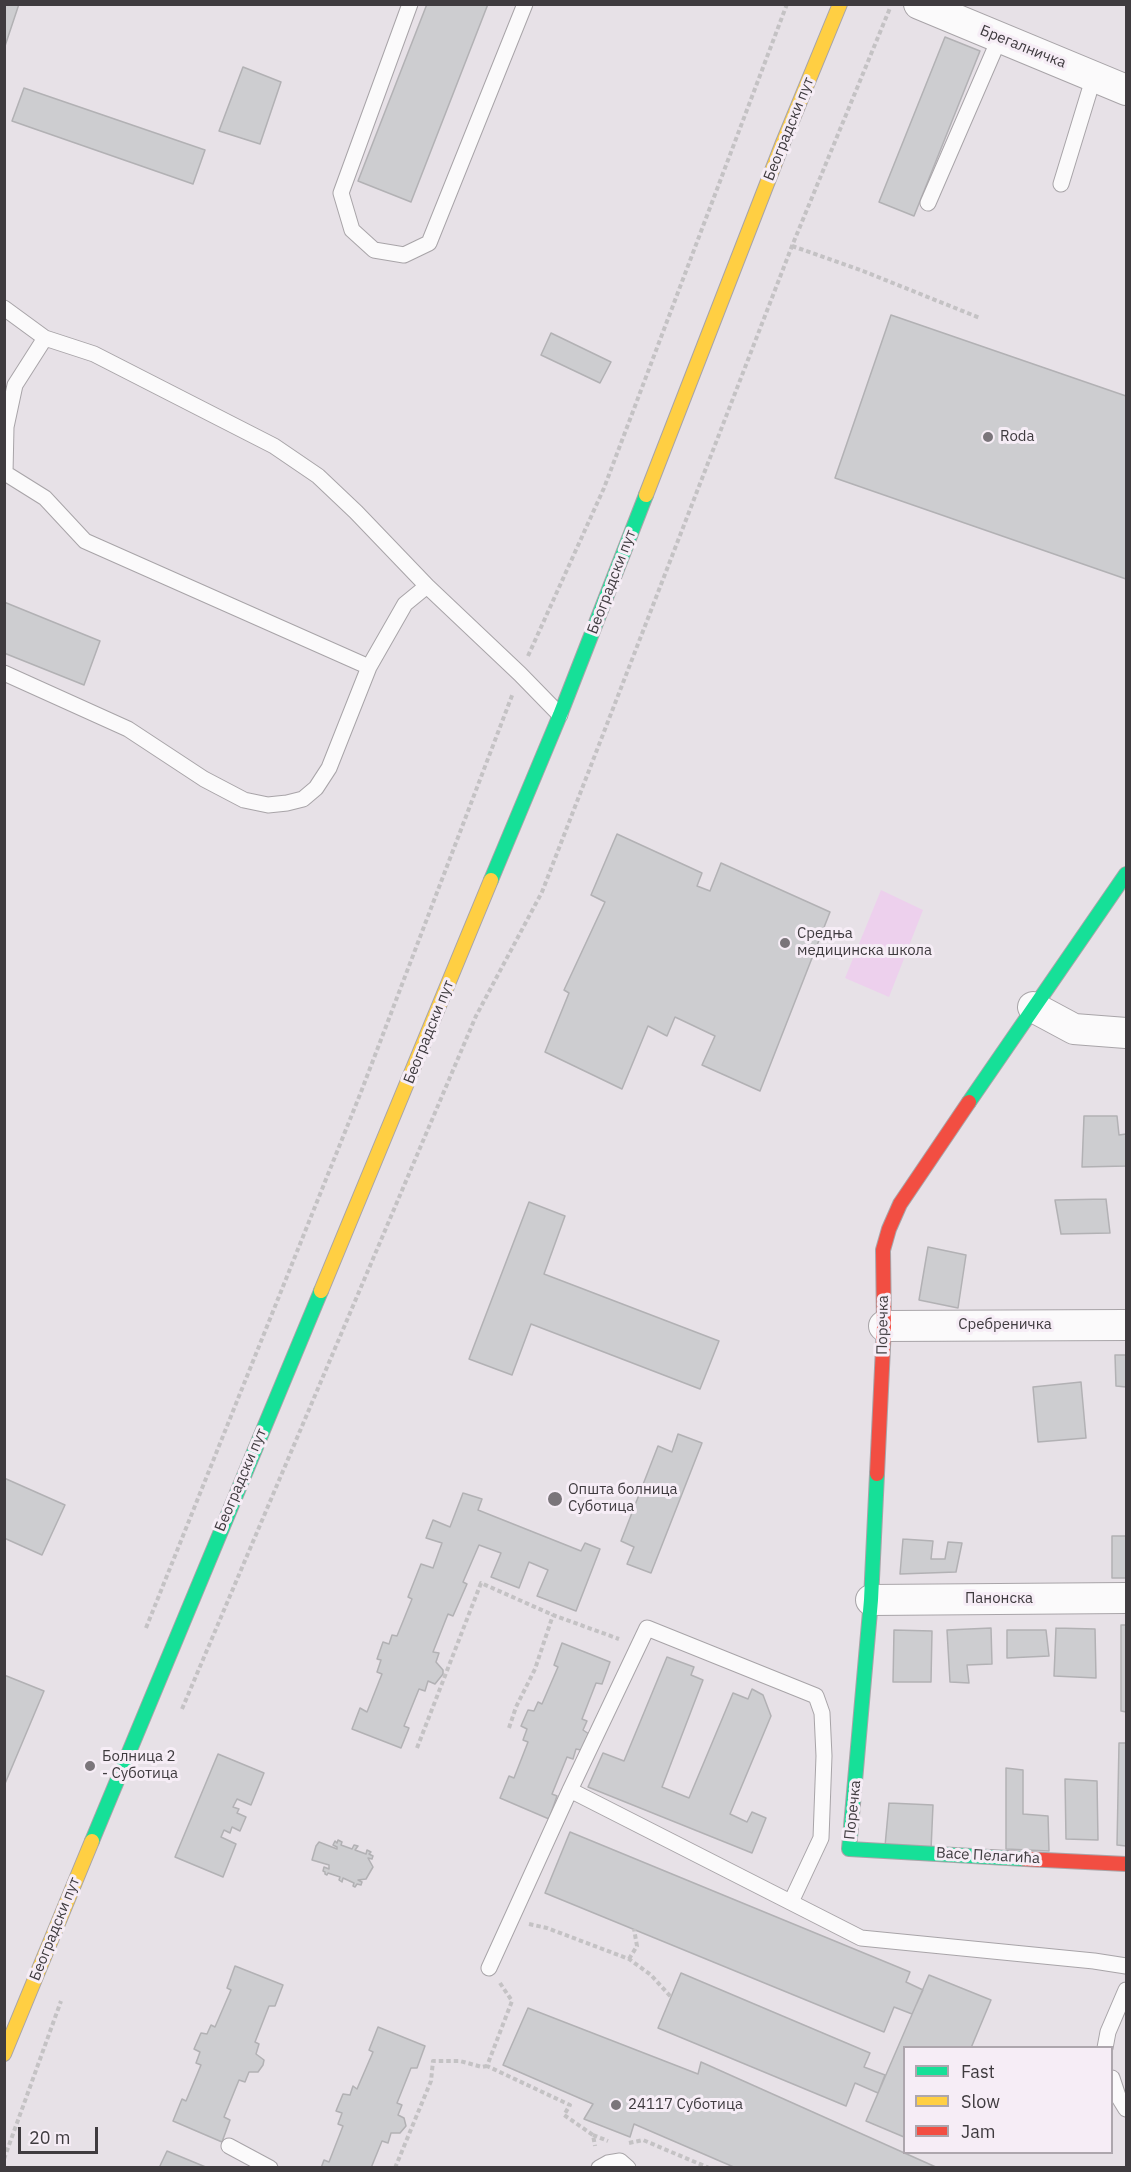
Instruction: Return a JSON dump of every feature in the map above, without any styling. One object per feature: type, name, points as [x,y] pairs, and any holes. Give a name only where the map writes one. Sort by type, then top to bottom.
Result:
[{"type":"main road","name":"Београдски пут","points":[[4,2054],[560,715],[782,145],[840,4]]},
{"type":"main road","name":"Поречка","points":[[849,1849],[871,1600],[884,1326],[883,1250],[900,1204],[1126,873]]},
{"type":"main road","name":"Васе Пелагића","points":[[849,1849],[1126,1864]]},
{"type":"street","name":"Брегалничка","points":[[919,4],[1126,90]]},
{"type":"street","points":[[1033,1007],[1074,1029],[1126,1033]]},
{"type":"street","name":"Сребреничка","points":[[884,1326],[1126,1324]]},
{"type":"street","name":"Панонска","points":[[871,1600],[1126,1598]]},
{"type":"lane","points":[[410,4],[341,193],[352,230],[374,250],[404,255],[429,243],[525,4]]},
{"type":"lane","points":[[928,203],[1000,37]]},
{"type":"lane","points":[[1061,184],[1094,76]]},
{"type":"lane","points":[[4,308],[45,338],[94,354],[274,446],[318,476],[560,715]]},
{"type":"lane","points":[[45,338],[10,383],[4,473],[45,498],[85,541],[369,667]]},
{"type":"lane","points":[[4,673],[128,729],[204,779],[244,800],[268,805],[287,803],[303,799],[316,788],[329,768],[369,667],[405,604],[427,586]]},
{"type":"lane","points":[[489,1968],[647,1628],[816,1696],[822,1713],[824,1756],[821,1838],[791,1902]]},
{"type":"lane","points":[[570,1790],[861,1938],[1126,1966]]},
{"type":"lane","points":[[1105,2046],[1108,2032],[1126,1990]]},
{"type":"lane","points":[[1113,2081],[1126,2109]]},
{"type":"lane","points":[[229,2146],[270,2168]]},
{"type":"lane","points":[[599,2168],[608,2163],[620,2161],[628,2168]]},
{"type":"path","points":[[144,1633],[361,1092],[520,674],[604,488],[787,4]]},
{"type":"path","points":[[181,1712],[476,1016],[542,892],[792,246],[891,4]]},
{"type":"path","points":[[792,246],[863,271],[980,318]]},
{"type":"path","points":[[417,1748],[481,1582],[553,1615],[638,1647]]},
{"type":"path","points":[[509,1728],[516,1707],[535,1669],[553,1615]]},
{"type":"path","points":[[511,1921],[547,1928],[629,1959],[651,1975],[671,1997]]},
{"type":"path","points":[[629,1959],[637,1946],[634,1929]]},
{"type":"path","points":[[487,2066],[512,2001],[489,1968]]},
{"type":"path","points":[[4,2159],[62,1997]]},
{"type":"path","points":[[394,2168],[431,2081],[433,2061],[460,2061],[482,2067],[487,2066],[570,2105],[564,2115],[593,2135],[612,2142]]},
{"type":"path","points":[[593,2135],[599,2168]]},
{"type":"path","points":[[621,2146],[643,2140],[709,2168]]},
{"type":"shaded area","points":[[881,890],[923,910],[889,997],[845,978]]},
{"type":"building","points":[[4,4],[19,4],[4,49]]},
{"type":"building","points":[[427,4],[488,4],[411,202],[358,181]]},
{"type":"building","points":[[945,37],[980,51],[914,216],[879,202]]},
{"type":"building","points":[[243,67],[281,82],[260,144],[219,131]]},
{"type":"building","points":[[24,88],[205,150],[193,184],[12,121]]},
{"type":"building","name":"Roda","points":[[891,315],[1126,396],[1126,579],[835,478]]},
{"type":"building","points":[[551,333],[611,362],[600,383],[541,355]]},
{"type":"building","points":[[4,602],[100,641],[84,685],[4,653]]},
{"type":"building","points":[[617,834],[702,873],[697,886],[710,891],[721,863],[830,912],[760,1091],[702,1065],[715,1036],[675,1017],[667,1036],[648,1026],[622,1089],[545,1052],[569,993],[564,990],[605,902],[591,895]]},
{"type":"building","points":[[1084,1116],[1117,1116],[1119,1135],[1126,1134],[1126,1166],[1082,1167]]},
{"type":"building","points":[[1106,1199],[1110,1233],[1061,1234],[1055,1200]]},
{"type":"building","points":[[529,1202],[565,1216],[544,1274],[719,1341],[700,1389],[531,1324],[512,1375],[469,1359]]},
{"type":"building","points":[[928,1247],[966,1255],[958,1308],[919,1300]]},
{"type":"building","points":[[1115,1355],[1126,1355],[1126,1387],[1116,1386]]},
{"type":"building","points":[[1081,1382],[1086,1438],[1038,1442],[1033,1387]]},
{"type":"building","points":[[678,1434],[702,1443],[651,1573],[627,1564],[634,1547],[621,1541],[658,1446],[672,1452]]},
{"type":"building","points":[[4,1478],[65,1505],[42,1555],[4,1538]]},
{"type":"building","points":[[463,1493],[482,1499],[478,1510],[581,1551],[585,1543],[600,1549],[576,1611],[537,1596],[548,1570],[529,1562],[519,1588],[491,1577],[501,1553],[479,1545],[463,1582],[467,1584],[453,1616],[448,1614],[433,1652],[439,1653],[436,1662],[443,1670],[443,1674],[435,1684],[428,1681],[425,1691],[419,1689],[404,1726],[409,1728],[401,1748],[352,1729],[360,1708],[367,1712],[382,1674],[377,1672],[381,1660],[377,1659],[383,1642],[389,1644],[392,1635],[397,1636],[412,1599],[408,1597],[421,1564],[433,1568],[442,1543],[426,1538],[433,1520],[450,1527]]},
{"type":"building","points":[[1112,1536],[1126,1536],[1126,1578],[1112,1578]]},
{"type":"building","points":[[903,1539],[933,1541],[931,1559],[945,1559],[948,1542],[962,1543],[956,1572],[900,1574]]},
{"type":"building","points":[[1121,1625],[1126,1625],[1126,1712],[1121,1711]]},
{"type":"building","points":[[991,1628],[992,1664],[967,1665],[969,1683],[950,1682],[947,1630]]},
{"type":"building","points":[[1056,1628],[1095,1629],[1096,1678],[1054,1676]]},
{"type":"building","points":[[894,1630],[932,1631],[931,1682],[893,1682]]},
{"type":"building","points":[[1007,1630],[1046,1630],[1049,1656],[1007,1658]]},
{"type":"building","points":[[562,1643],[610,1662],[602,1684],[596,1683],[582,1719],[587,1721],[583,1730],[589,1734],[581,1750],[576,1749],[573,1759],[567,1757],[552,1794],[557,1796],[549,1819],[500,1798],[509,1776],[514,1778],[528,1742],[523,1740],[527,1729],[521,1726],[528,1710],[534,1711],[538,1702],[542,1704],[558,1667],[554,1665]]},
{"type":"building","points":[[667,1657],[694,1667],[691,1675],[703,1680],[662,1787],[689,1798],[733,1693],[748,1699],[752,1689],[763,1695],[771,1716],[730,1814],[747,1822],[752,1812],[766,1818],[752,1853],[588,1787],[603,1753],[624,1761]]},
{"type":"building","points":[[4,1675],[44,1691],[4,1786]]},
{"type":"building","points":[[1119,1743],[1126,1743],[1126,1846],[1117,1845]]},
{"type":"building","points":[[218,1754],[264,1773],[251,1805],[237,1799],[233,1807],[239,1809],[237,1813],[246,1817],[240,1831],[232,1827],[230,1833],[224,1830],[221,1837],[236,1844],[223,1877],[175,1857]]},
{"type":"building","points":[[1006,1768],[1023,1770],[1023,1814],[1048,1816],[1049,1851],[1006,1849]]},
{"type":"building","points":[[1065,1779],[1097,1781],[1098,1840],[1066,1839]]},
{"type":"building","points":[[889,1803],[933,1805],[931,1850],[885,1846]]},
{"type":"building","points":[[570,1832],[910,1972],[906,1982],[923,1990],[912,2014],[894,2007],[884,2032],[545,1893]]},
{"type":"building","points":[[338,1840],[342,1842],[341,1845],[352,1849],[354,1845],[358,1846],[355,1850],[366,1854],[367,1850],[371,1852],[369,1854],[373,1856],[372,1859],[368,1858],[373,1867],[366,1879],[358,1880],[362,1882],[361,1885],[357,1884],[355,1887],[354,1883],[343,1878],[342,1882],[339,1880],[340,1877],[325,1874],[324,1867],[329,1869],[329,1865],[312,1860],[319,1842],[337,1849],[333,1845]]},
{"type":"building","points":[[235,1966],[283,1985],[275,2006],[269,2006],[255,2042],[259,2044],[256,2054],[264,2060],[263,2065],[258,2072],[249,2072],[245,2082],[239,2080],[224,2117],[230,2120],[222,2142],[173,2121],[182,2099],[186,2101],[201,2065],[196,2063],[200,2052],[194,2049],[201,2033],[207,2034],[211,2025],[215,2027],[231,1990],[227,1988]]},
{"type":"building","points":[[681,1973],[870,2053],[864,2067],[885,2075],[878,2093],[855,2083],[846,2106],[658,2028]]},
{"type":"building","points":[[929,1975],[991,2000],[972,2046],[903,2046],[903,2137],[866,2121]]},
{"type":"building","points":[[528,2008],[698,2074],[701,2062],[938,2168],[736,2168],[634,2124],[630,2137],[584,2119],[593,2104],[503,2065]]},
{"type":"building","points":[[378,2027],[425,2046],[417,2068],[411,2068],[397,2103],[402,2105],[398,2115],[404,2118],[406,2126],[400,2133],[391,2133],[388,2143],[382,2141],[371,2168],[321,2168],[324,2160],[329,2162],[343,2126],[338,2124],[342,2113],[336,2111],[343,2094],[350,2095],[353,2086],[357,2089],[373,2052],[369,2050]]},
{"type":"building","points":[[167,2151],[208,2168],[159,2168]]},
{"type":"traffic: fast","points":[[491,880],[560,715],[646,495]]},
{"type":"traffic: fast","points":[[969,1102],[1126,874]]},
{"type":"traffic: fast","points":[[92,1841],[321,1291]]},
{"type":"traffic: fast","points":[[877,1474],[871,1600],[849,1849],[1025,1859]]},
{"type":"traffic: slow","points":[[646,495],[782,145],[840,4]]},
{"type":"traffic: slow","points":[[321,1291],[491,880]]},
{"type":"traffic: slow","points":[[4,2054],[92,1841]]},
{"type":"traffic: jam","points":[[877,1474],[884,1326],[883,1250],[900,1204],[969,1102]]},
{"type":"traffic: jam","points":[[1025,1859],[1126,1864]]},
{"type":"place","name":"Roda","points":[[988,437]]},
{"type":"place","name":"Средња медицинска школа","points":[[785,943]]},
{"type":"place","name":"Општа болница Суботица","points":[[555,1499]]},
{"type":"place","name":"Болница 2 - Суботица","points":[[90,1766]]},
{"type":"place","name":"24117 Суботица","points":[[616,2105]]}]
